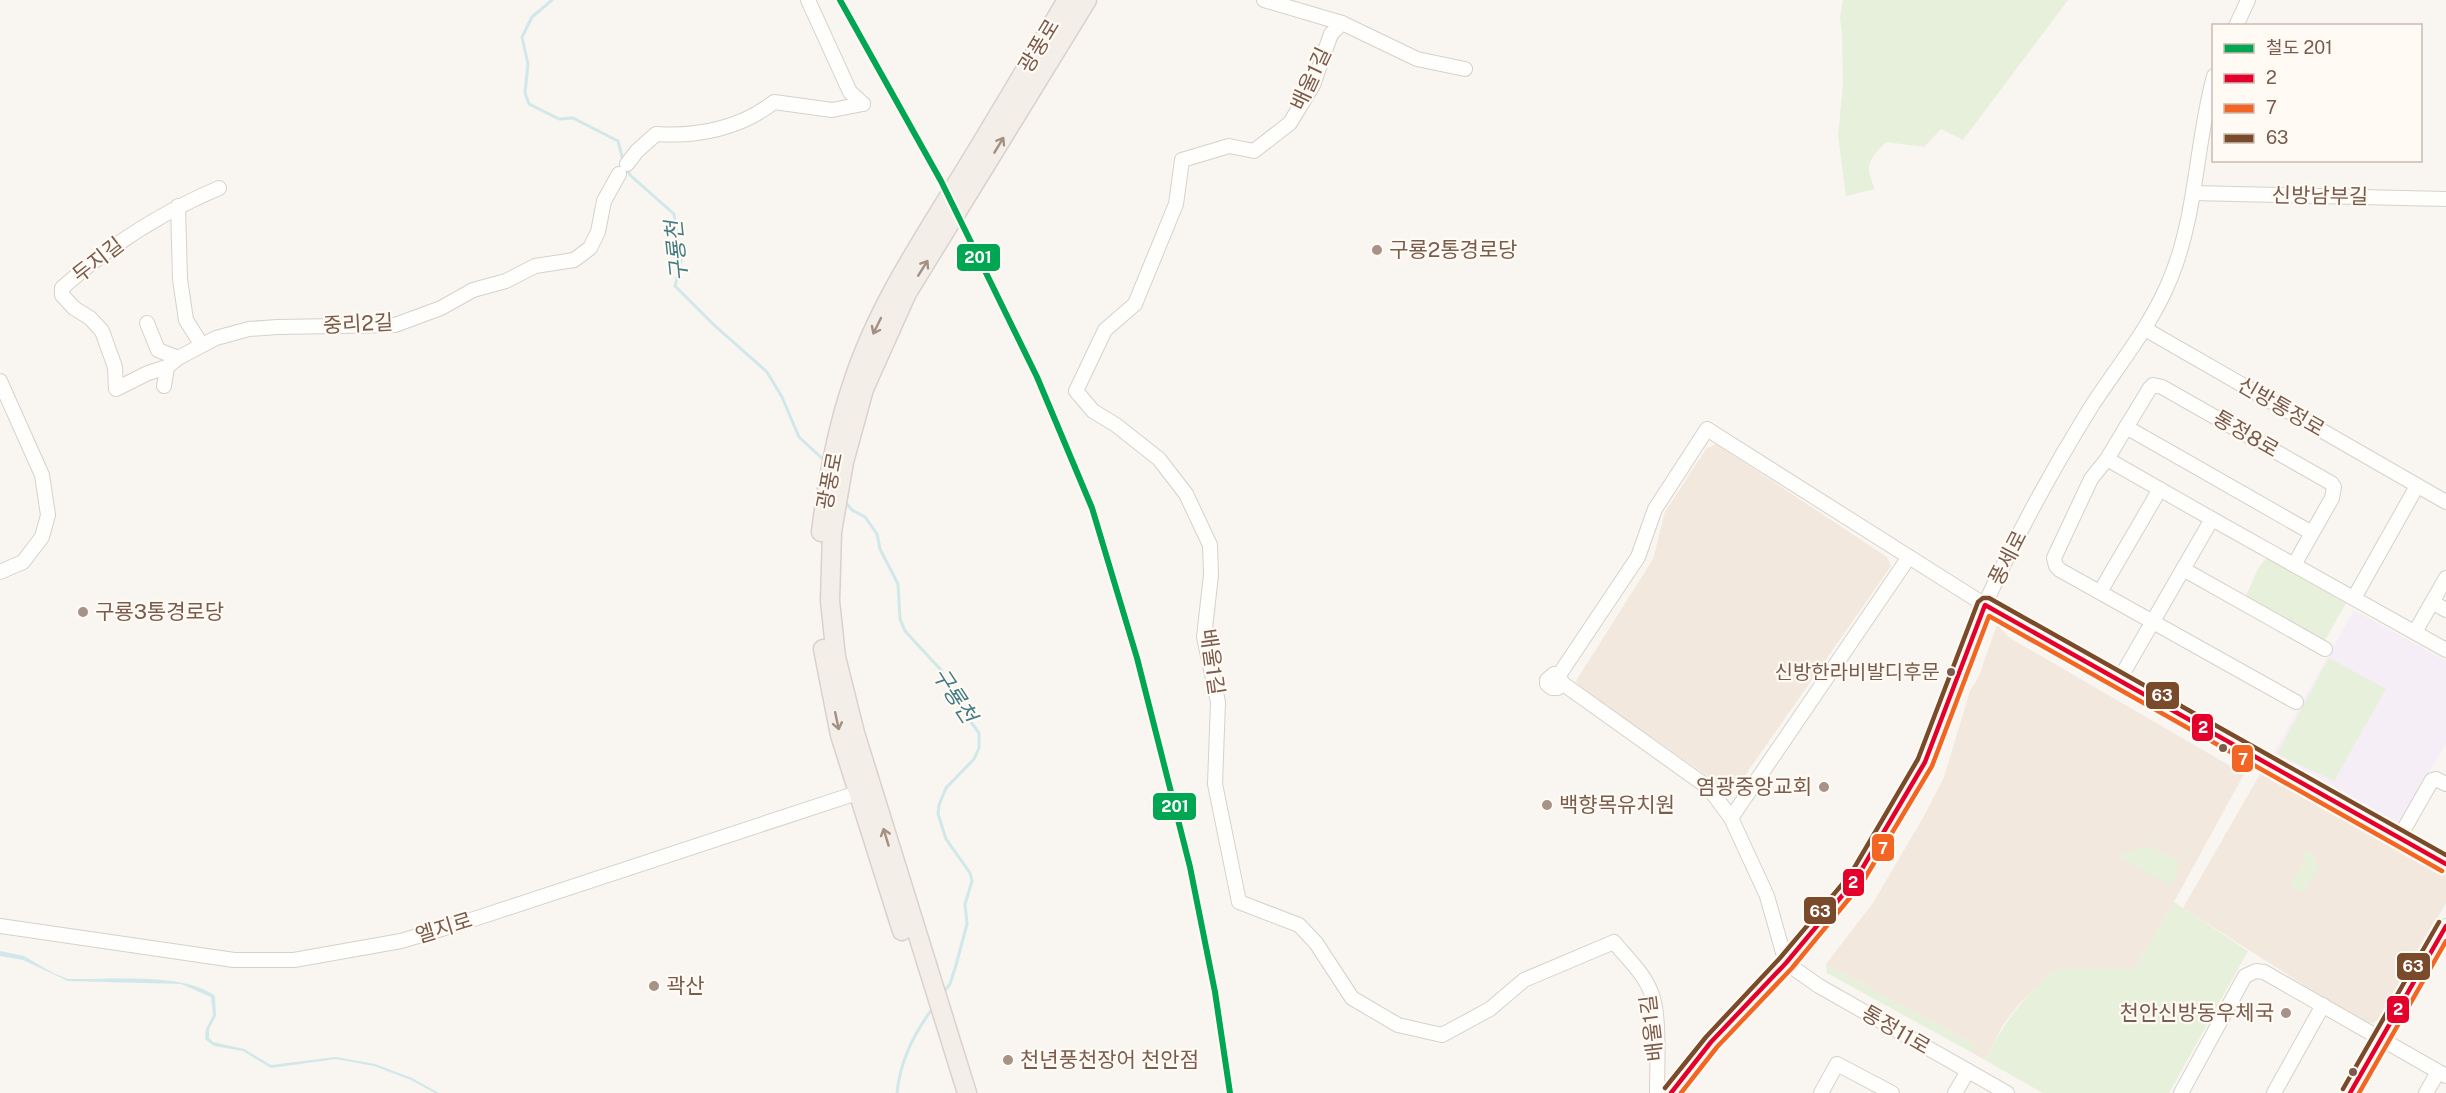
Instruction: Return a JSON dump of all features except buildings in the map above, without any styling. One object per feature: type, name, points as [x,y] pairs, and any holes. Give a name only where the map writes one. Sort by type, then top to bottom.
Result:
[{"type":"main road","name":"광풍로","points":[[942,1032],[864,790],[840,735],[824,655],[819,600],[822,518],[842,421],[856,374],[900,279],[1067,0]]},
{"type":"main road","name":"광풍로","points":[[864,790],[855,733],[837,657],[830,601],[832,532],[844,462],[864,389],[907,293],[1087,0]]},
{"type":"main road","points":[[942,1032],[954,1093]]},
{"type":"main road","points":[[942,1032],[967,1093]]},
{"type":"street","name":"중리2길","points":[[116,389],[216,338],[249,330],[395,325],[441,308],[473,290],[506,281],[535,266],[574,260],[590,248],[598,232],[604,201],[623,169],[637,151],[656,134],[679,136],[738,123],[761,113],[774,102],[832,110],[863,104],[850,92],[808,0]]},
{"type":"street","name":"배울1길","points":[[1264,0],[1342,23],[1417,59],[1465,69]]},
{"type":"street","points":[[2237,24],[2248,0]]},
{"type":"street","name":"배울1길","points":[[1342,23],[1331,34],[1313,85],[1290,123],[1254,151],[1229,146],[1182,160],[1176,204],[1135,304],[1105,330],[1076,391],[1093,411],[1116,425],[1159,459],[1186,494],[1210,545],[1211,575],[1204,637],[1218,702],[1215,784],[1239,902],[1299,925],[1316,943],[1352,998],[1398,1025],[1442,1035],[1490,1009],[1524,980],[1614,942],[1640,972],[1653,995],[1657,1036],[1658,1093]]},
{"type":"street","name":"풍세로","points":[[1671,1093],[1711,1042],[1786,963],[1856,879],[1925,762],[1985,605],[2058,460],[2113,373],[2145,329],[2172,274],[2182,245],[2193,193],[2212,84]]},
{"type":"street","name":"두지길","points":[[116,389],[115,367],[102,331],[90,318],[68,302],[62,295],[62,288],[102,253],[178,206],[219,188]]},
{"type":"street","name":"신방남부길","points":[[2193,193],[2446,199]]},
{"type":"street","points":[[178,206],[180,279],[186,320],[201,344]]},
{"type":"street","points":[[147,323],[158,350],[172,362],[164,386]]},
{"type":"street","name":"신방통정로","points":[[2145,329],[2446,502]]},
{"type":"street","points":[[0,381],[42,475],[48,515],[42,537],[23,562],[0,572]]},
{"type":"street","name":"통정8로","points":[[2294,565],[2332,498],[2334,487],[2331,483],[2157,385],[2150,388],[2107,459],[2091,479],[2080,498],[2054,558],[2060,570],[2296,702]]},
{"type":"street","points":[[2126,427],[2312,533]]},
{"type":"street","points":[[1786,963],[1767,896],[1731,818],[1709,788],[1560,679],[1638,557],[1655,509],[1707,429],[1985,605],[2446,864]]},
{"type":"street","points":[[2107,459],[2446,650]]},
{"type":"street","points":[[2354,598],[2417,486]]},
{"type":"street","points":[[2100,592],[2160,489]]},
{"type":"street","points":[[2119,680],[2212,519]]},
{"type":"street","points":[[1731,818],[1909,557]]},
{"type":"street","points":[[2183,570],[2325,650]]},
{"type":"street","points":[[2415,632],[2446,578]]},
{"type":"street","points":[[2432,602],[2446,610]]},
{"type":"street","points":[[2399,838],[2432,780],[2436,779],[2446,784]]},
{"type":"street","name":"엘지로","points":[[0,926],[234,960],[294,960],[401,941],[864,790]]},
{"type":"street","points":[[2350,1093],[2446,926]]},
{"type":"street","name":"통정11로","points":[[1786,963],[1819,986],[2007,1093]]},
{"type":"street","points":[[2181,1093],[2245,976],[2250,973],[2264,972],[2442,1074],[2426,1093]]},
{"type":"street","points":[[2274,1093],[2323,1005]]},
{"type":"street","points":[[1821,1093],[1837,1064],[1888,1092]]},
{"type":"street","points":[[1955,1093],[1968,1071]]},
{"type":"shaded area","points":[[1716,444],[1887,557],[1891,566],[1737,787],[1725,788],[1579,687],[1576,681],[1653,559],[1665,512],[1706,449]]},
{"type":"shaded area","points":[[2354,610],[2446,661],[2446,744],[2400,822],[2394,824],[2272,756]]},
{"type":"shaded area","points":[[1997,625],[2010,638],[2244,774],[2135,969],[2055,969],[2018,1005],[2003,1025],[1985,1060],[1971,1052],[1975,1045],[1826,964],[1873,903],[1944,777],[1970,691],[1979,676]]},
{"type":"shaded area","points":[[2263,769],[2446,875],[2446,903],[2381,1018],[2373,1023],[2362,1022],[2183,908]]},
{"type":"green space","points":[[1843,0],[2068,0],[1963,140],[1941,129],[1924,147],[1886,142],[1870,163],[1870,174],[1875,189],[1846,196],[1838,136],[1843,85],[1840,17]]},
{"type":"green space","points":[[2267,557],[2346,603],[2324,642],[2244,600],[2258,569]]},
{"type":"green space","points":[[2329,658],[2386,689],[2334,781],[2277,754]]},
{"type":"green space","points":[[2149,846],[2179,861],[2176,867],[2179,870],[2170,886],[2117,856]]},
{"type":"green space","points":[[2305,850],[2316,857],[2315,861],[2320,866],[2303,893],[2291,886],[2302,865]]},
{"type":"green space","points":[[2174,902],[2248,951],[2169,1093],[2043,1093],[1985,1060],[2015,1011],[2055,969],[2135,969]]},
{"type":"green space","points":[[1826,964],[1975,1045],[1971,1052],[1827,973]]},
{"type":"water","points":[[0,951],[24,956],[68,979],[165,980],[201,988],[215,996],[216,1016],[209,1029],[209,1038],[213,1042],[244,1049],[271,1065],[336,1057],[375,1064],[412,1078],[439,1093],[374,1066],[336,1059],[271,1068],[243,1051],[214,1046],[205,1039],[206,1029],[213,1015],[211,997],[181,984],[68,981],[23,960],[0,956]]},
{"type":"waterway","name":"구룡천","points":[[552,0],[532,17],[522,37],[528,64],[525,93],[529,104],[559,119],[573,118],[618,141],[623,160]]},
{"type":"waterway","name":"구룡천","points":[[627,169],[630,175],[674,214],[681,261],[675,286],[714,325],[767,372],[782,397],[799,437],[826,462]]},
{"type":"waterway","name":"구룡천","points":[[846,503],[852,510],[865,517],[877,534],[880,549],[898,584],[900,619],[905,631],[941,670],[951,695],[979,733],[979,748],[974,759],[946,788],[939,805],[938,814],[946,839],[970,873],[972,881],[965,904],[967,924],[950,984],[943,993]]},
{"type":"waterway","name":"구룡천","points":[[897,1093],[901,1070],[909,1048],[933,1008]]},
{"type":"rail line","name":"201","points":[[840,0],[941,181],[1037,377],[1092,508],[1137,658],[1190,867],[1215,992],[1230,1093]]},
{"type":"transit line","name":"63","points":[[1665,1088],[1706,1037],[1780,958],[1850,875],[1918,759],[1978,602],[1983,598],[1989,598],[2446,855]]},
{"type":"transit line","name":"2","points":[[1671,1093],[1711,1042],[1786,963],[1856,879],[1925,762],[1985,605],[2446,864]]},
{"type":"transit line","name":"7","points":[[1681,1093],[1717,1047],[1792,968],[1862,883],[1932,766],[1989,616],[2442,871]]},
{"type":"transit line","name":"63","points":[[2343,1089],[2439,922]]},
{"type":"transit line","name":"2","points":[[2350,1093],[2446,926]]},
{"type":"transit line","name":"7","points":[[2359,1093],[2446,941]]},
{"type":"place","name":"구룡2통경로당","points":[[1377,250]]},
{"type":"place","name":"구룡3통경로당","points":[[83,612]]},
{"type":"place","name":"신방한라비발디후문","points":[[1951,672]]},
{"type":"place","name":"염광중앙교회","points":[[1824,787]]},
{"type":"place","name":"백향목유치원","points":[[1547,805]]},
{"type":"place","name":"곽산","points":[[654,986]]},
{"type":"place","name":"천안신방동우체국","points":[[2286,1013]]},
{"type":"place","name":"천년풍천장어 천안점","points":[[1008,1060]]}]
